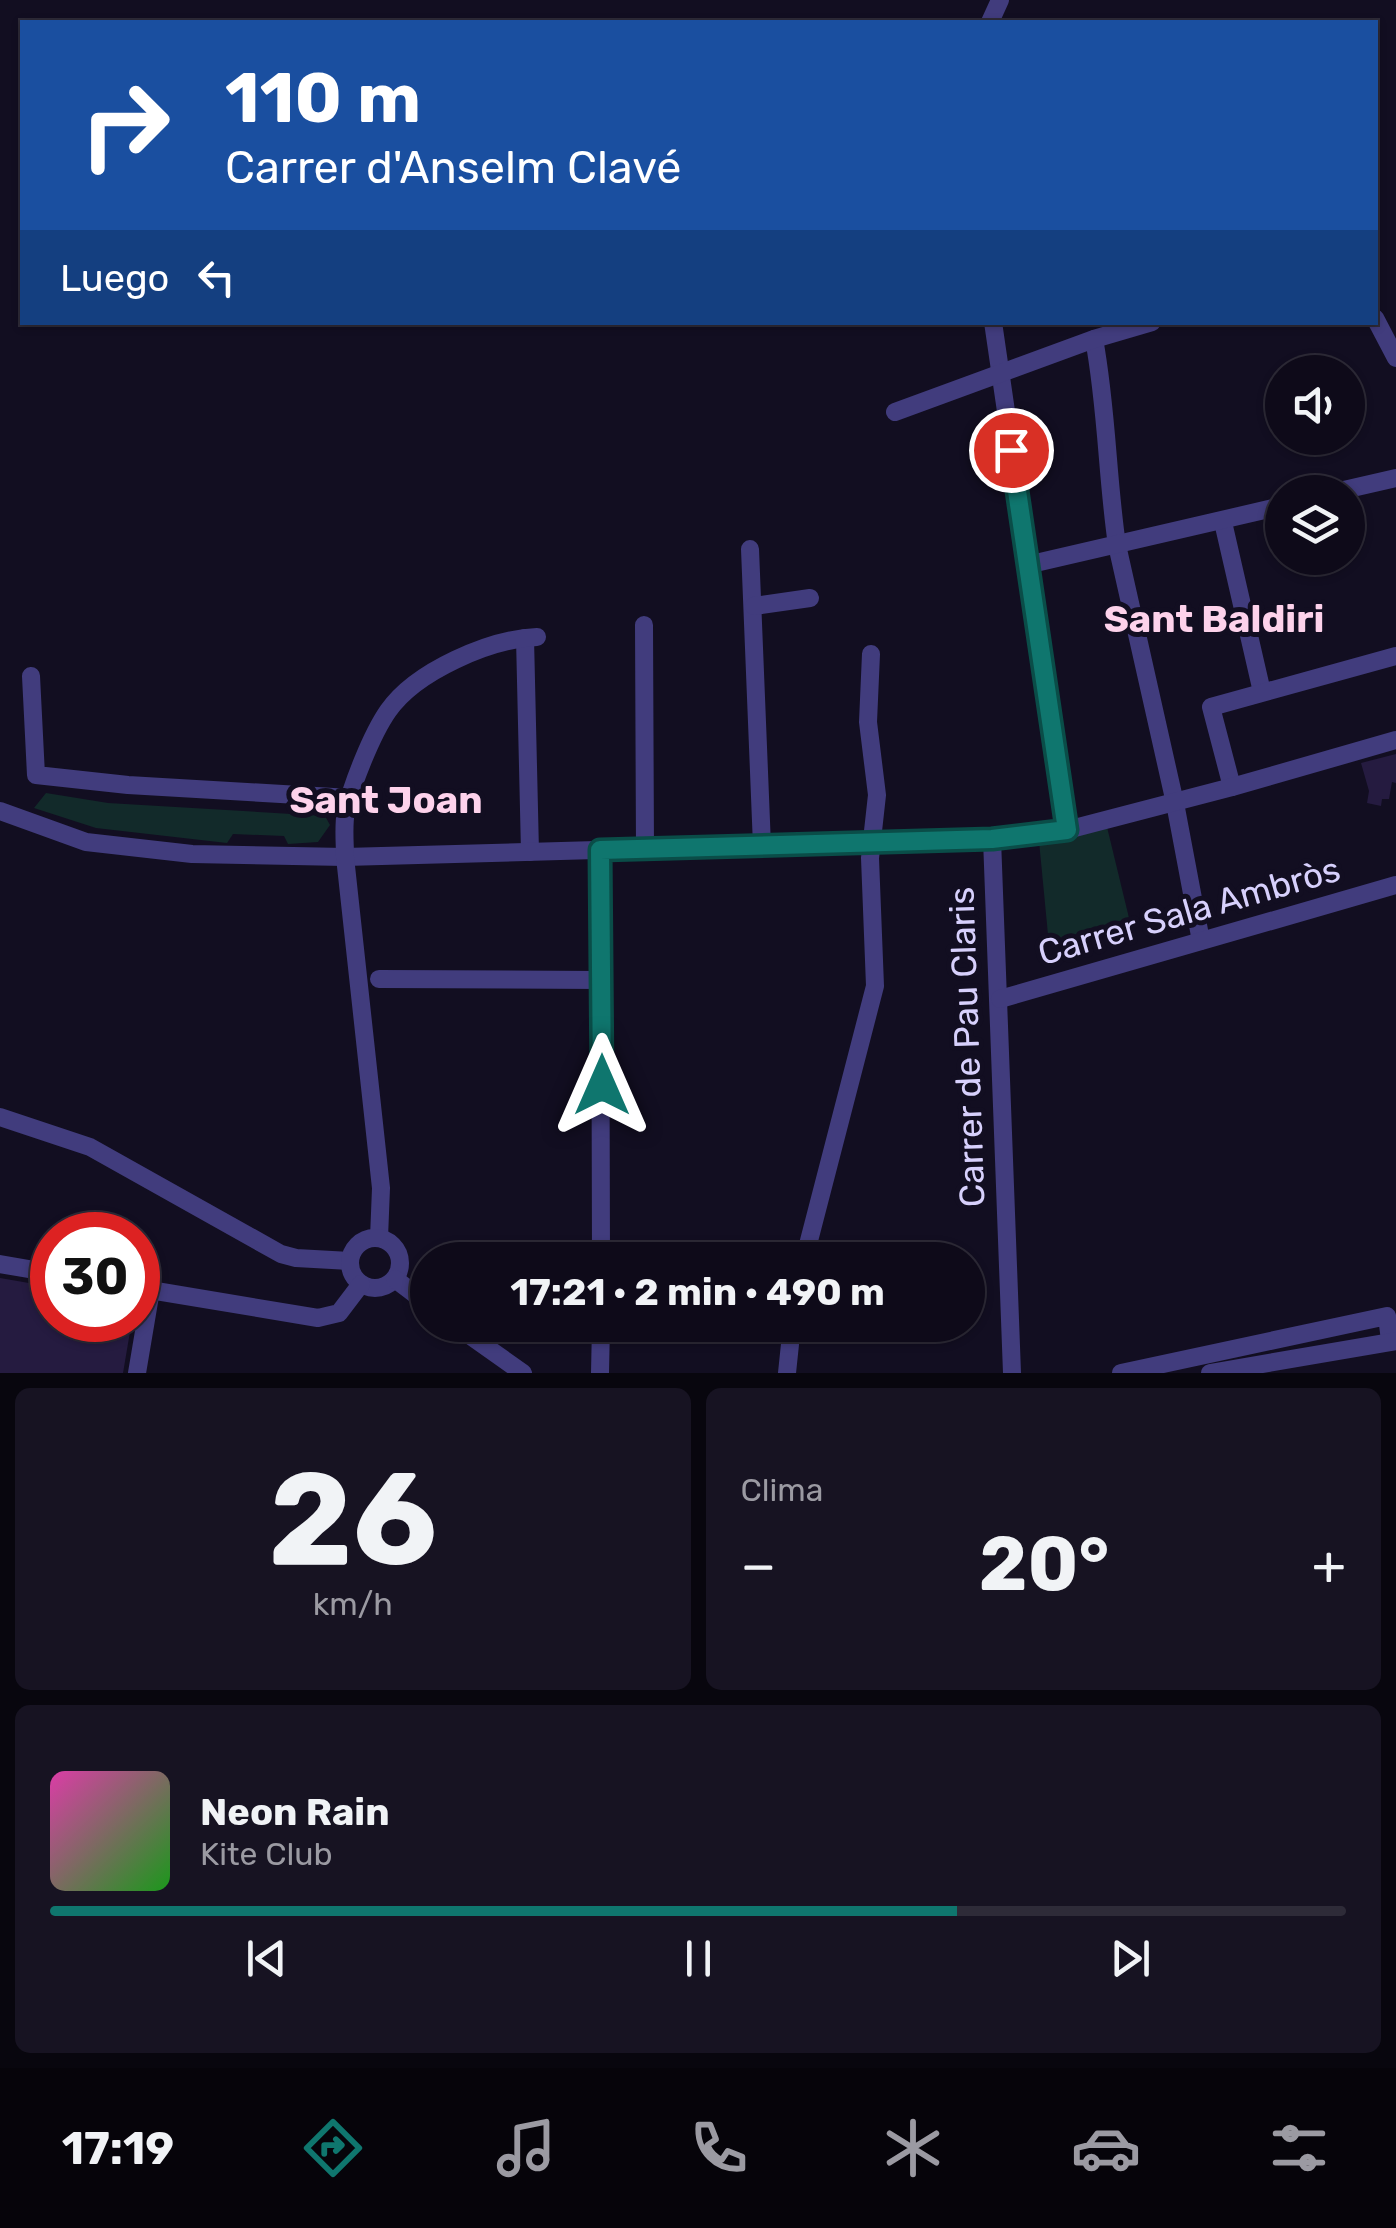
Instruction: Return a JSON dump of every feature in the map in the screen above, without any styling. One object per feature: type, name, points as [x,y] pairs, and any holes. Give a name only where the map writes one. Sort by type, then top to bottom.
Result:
[{"type":"street","points":[[1378,324],[1396,358]]},
{"type":"street","points":[[992,325],[1067,830]]},
{"type":"street","points":[[895,412],[1142,325]]},
{"type":"street","points":[[1094,340],[1106,406],[1111,503],[1118,546],[1201,941]]},
{"type":"street","points":[[1365,485],[1396,478]]},
{"type":"street","points":[[1027,565],[1265,511]]},
{"type":"street","points":[[1223,522],[1262,692]]},
{"type":"street","points":[[750,549],[762,846]]},
{"type":"street","points":[[754,606],[810,598]]},
{"type":"street","points":[[644,624],[645,850]]},
{"type":"street","points":[[378,1238],[381,1188],[345,857],[345,814],[388,711],[409,690],[444,665],[508,640],[531,638],[530,852]]},
{"type":"street","points":[[809,1242],[876,986],[870,858],[877,795],[867,698],[871,654]]},
{"type":"street","points":[[1232,788],[1211,706],[1396,656]]},
{"type":"street","points":[[30,676],[36,775],[128,785],[350,798]]},
{"type":"street","points":[[0,811],[86,842],[192,854],[345,857],[992,839],[1067,830],[1232,788],[1396,740]]},
{"type":"street","name":"Carrer de Pau Claris","points":[[992,839],[1012,1373]]},
{"type":"street","points":[[600,850],[601,1242]]},
{"type":"street","name":"Carrer Sala Ambròs","points":[[1000,999],[1396,885]]},
{"type":"street","points":[[379,979],[601,980]]},
{"type":"street","points":[[0,1118],[90,1147],[281,1254],[350,1260]]},
{"type":"street","points":[[378,1238],[391,1244],[400,1266],[395,1279],[378,1288],[361,1284],[355,1278],[350,1260],[361,1242],[378,1238]]},
{"type":"street","points":[[0,1264],[30,1269]]},
{"type":"street","points":[[395,1279],[410,1290]]},
{"type":"street","points":[[160,1292],[318,1318],[339,1312],[361,1284]]},
{"type":"street","points":[[1121,1373],[1387,1316],[1394,1344]]},
{"type":"street","points":[[138,1373],[140,1342]]},
{"type":"street","points":[[479,1342],[523,1373]]},
{"type":"street","points":[[600,1373],[601,1342]]},
{"type":"street","points":[[786,1373],[790,1342]]},
{"type":"street","points":[[1210,1373],[1394,1344]]},
{"type":"street","points":[[1276,1373],[1394,1344]]},
{"type":"green space","points":[[46,793],[108,803],[325,816],[330,825],[318,842],[288,844],[284,836],[233,834],[227,843],[96,828],[34,808]]},
{"type":"green space","points":[[1107,827],[1129,918],[1049,945],[1039,841]]},
{"type":"building","points":[[1396,754],[1396,783],[1392,782],[1389,799],[1382,799],[1381,806],[1367,803],[1369,791],[1361,763]]},
{"type":"building","points":[[0,1278],[30,1283],[30,1342],[128,1342],[123,1373],[0,1373]]},
{"type":"district","name":"Sant Baldiri","points":[[1214,619]]},
{"type":"district","name":"Sant Joan","points":[[386,800]]},
{"type":"route","points":[[602,1085],[600,850],[992,839],[1067,830],[1011,450]]}]
